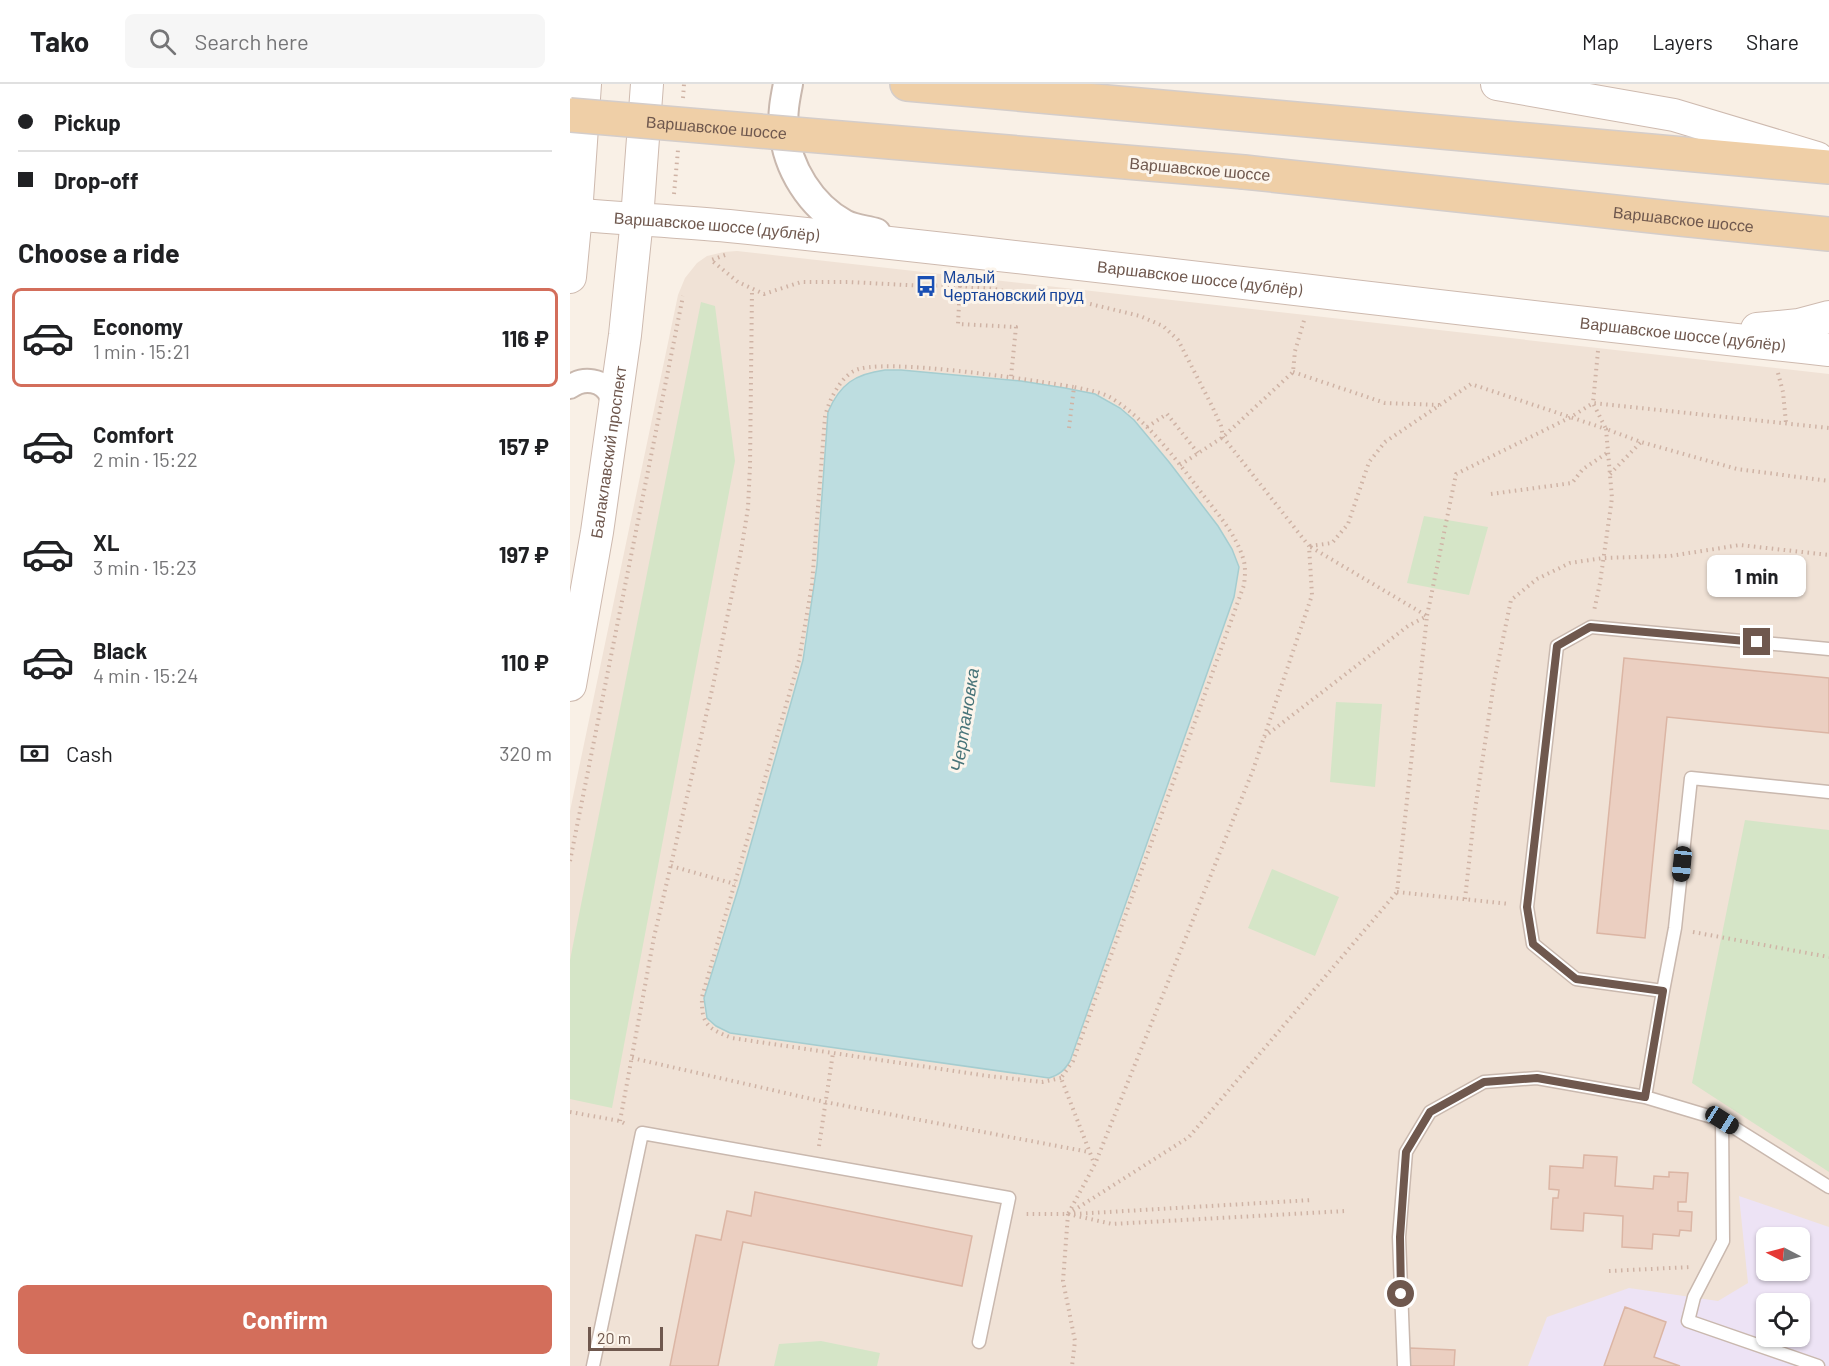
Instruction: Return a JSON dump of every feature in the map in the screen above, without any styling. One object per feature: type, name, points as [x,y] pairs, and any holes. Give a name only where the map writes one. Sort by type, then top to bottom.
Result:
[{"type":"main road","points":[[570,276],[573,214],[585,84]]},
{"type":"main road","name":"Балаклавский проспект","points":[[570,685],[597,532],[625,335],[637,219],[647,84]]},
{"type":"main road","points":[[907,84],[1829,167]]},
{"type":"main road","points":[[1497,84],[1674,115],[1829,162]]},
{"type":"main road","name":"Варшавское шоссе","points":[[570,115],[1244,172],[1829,234]]},
{"type":"main road","name":"Варшавское шоссе (дублёр)","points":[[573,214],[726,226],[1178,275],[1829,350]]},
{"type":"main road","points":[[1684,335],[1799,325],[1829,317]]},
{"type":"street","points":[[788,84],[783,107],[783,131],[788,154],[797,176],[810,196],[826,213],[846,226],[955,251]]},
{"type":"street","points":[[570,387],[585,381],[594,381],[603,386],[611,396],[613,415]]},
{"type":"lane","points":[[1663,991],[1576,979],[1533,944],[1527,907],[1557,646],[1590,627],[1829,649]]},
{"type":"lane","points":[[1645,1097],[1675,928],[1691,778],[1829,792]]},
{"type":"lane","points":[[1404,1366],[1400,1237],[1406,1152],[1430,1112],[1484,1082],[1537,1078],[1645,1097],[1722,1120],[1829,1187]]},
{"type":"lane","points":[[1722,1120],[1723,1241],[1694,1298],[1688,1321],[1818,1366]]},
{"type":"lane","points":[[593,1366],[642,1133],[1009,1198],[979,1342]]},
{"type":"path","points":[[682,107],[684,84]]},
{"type":"path","points":[[673,201],[679,143]]},
{"type":"path","points":[[711,260],[738,282],[764,294],[801,282],[960,286],[1078,301],[1140,316],[1163,326],[1178,340],[1190,362],[1221,426],[1223,437],[1309,546],[1427,616]]},
{"type":"path","points":[[960,286],[958,324],[1016,327],[1011,377]]},
{"type":"path","points":[[570,1112],[620,1121],[654,938],[712,690],[748,508],[752,289]]},
{"type":"path","points":[[570,861],[683,296]]},
{"type":"path","points":[[1180,465],[1223,437],[1293,372],[1295,351],[1305,316]]},
{"type":"path","points":[[1590,627],[1612,498],[1606,429],[1593,403],[1598,345]]},
{"type":"path","points":[[1776,363],[1783,392],[1786,423]]},
{"type":"path","points":[[892,366],[1011,377],[1074,387],[1095,391],[1111,398],[1148,427],[1228,528],[1243,557],[1246,571],[1244,585],[1073,1061],[1061,1078],[1042,1082],[732,1038],[716,1032],[705,1024],[701,1011],[702,997],[799,660],[812,584],[825,417],[827,406],[834,393],[854,370],[892,366]]},
{"type":"path","points":[[1293,372],[1385,404],[1440,405]]},
{"type":"path","points":[[1309,546],[1332,543],[1348,524],[1368,462],[1385,442],[1471,384],[1641,442],[1737,469],[1829,481]]},
{"type":"path","points":[[1069,428],[1074,387]]},
{"type":"path","points":[[1068,1214],[1188,1137],[1397,892],[1427,616],[1456,474],[1571,417],[1593,403],[1829,428]]},
{"type":"path","points":[[1148,427],[1167,414],[1198,453]]},
{"type":"path","points":[[1610,474],[1641,442]]},
{"type":"path","points":[[1491,494],[1572,483],[1583,469],[1608,452]]},
{"type":"path","points":[[1465,899],[1474,817],[1494,682],[1511,600],[1537,579],[1570,563],[1603,558],[1670,556],[1740,545],[1829,555]]},
{"type":"path","points":[[1072,1366],[1075,1341],[1063,1281],[1068,1214],[1095,1164],[1252,770],[1312,595],[1309,546]]},
{"type":"path","points":[[1263,738],[1408,626],[1427,616]]},
{"type":"path","points":[[671,866],[735,884]]},
{"type":"path","points":[[1397,892],[1527,907]]},
{"type":"path","points":[[1675,928],[1829,957]]},
{"type":"path","points":[[816,1164],[833,1053]]},
{"type":"path","points":[[632,1058],[922,1122],[1090,1152]]},
{"type":"path","points":[[1061,1078],[1095,1164]]},
{"type":"path","points":[[1005,1214],[1068,1214],[1312,1200]]},
{"type":"path","points":[[1068,1214],[1112,1224],[1345,1211]]},
{"type":"path","points":[[1610,1271],[1710,1266]]},
{"type":"shaded area","points":[[737,251],[1829,374],[1829,1366],[570,1366],[570,811],[678,295],[685,278],[697,263],[707,256]]},
{"type":"shaded area","points":[[1739,1196],[1829,1227],[1829,1366],[1528,1366],[1547,1317],[1629,1288],[1718,1301],[1748,1283]]},
{"type":"green space","points":[[701,302],[715,306],[735,461],[612,1108],[570,1099],[570,960]]},
{"type":"green space","points":[[1424,516],[1488,527],[1469,595],[1407,583]]},
{"type":"green space","points":[[1336,702],[1382,704],[1375,787],[1330,782]]},
{"type":"green space","points":[[1745,820],[1829,830],[1829,1172],[1692,1083]]},
{"type":"green space","points":[[1272,869],[1339,897],[1315,956],[1248,928]]},
{"type":"green space","points":[[821,1341],[880,1353],[877,1366],[774,1366],[779,1344]]},
{"type":"water","name":"Чертановка","points":[[885,370],[1021,381],[1095,394],[1120,408],[1134,420],[1169,462],[1218,526],[1232,549],[1239,567],[1234,597],[1070,1061],[1061,1072],[1049,1078],[730,1033],[707,1018],[704,998],[739,886],[803,660],[817,565],[828,412],[843,387],[865,374]]},
{"type":"building","points":[[1624,658],[1829,678],[1829,733],[1667,717],[1645,938],[1597,933]]},
{"type":"building","points":[[1584,1155],[1617,1157],[1615,1186],[1653,1189],[1654,1176],[1669,1177],[1669,1172],[1688,1173],[1686,1202],[1678,1202],[1678,1211],[1692,1212],[1691,1231],[1680,1230],[1679,1236],[1653,1234],[1652,1249],[1622,1247],[1623,1216],[1584,1213],[1583,1231],[1551,1229],[1553,1198],[1558,1198],[1559,1190],[1549,1189],[1550,1166],[1583,1168]]},
{"type":"building","points":[[755,1192],[972,1236],[962,1286],[743,1242],[718,1366],[670,1366],[696,1235],[721,1240],[727,1211],[751,1216]]},
{"type":"building","points":[[1625,1307],[1666,1322],[1654,1357],[1680,1366],[1604,1366]]},
{"type":"building","points":[[1410,1348],[1455,1350],[1454,1366],[1410,1366]]},
{"type":"place","name":"Малый Чертановский пруд","points":[[926,286]]},
{"type":"route","points":[[1401,1294],[1401,1201],[1406,1152],[1430,1112],[1484,1082],[1537,1078],[1645,1097],[1663,991],[1576,979],[1533,944],[1527,907],[1557,646],[1590,627],[1757,642]]}]
